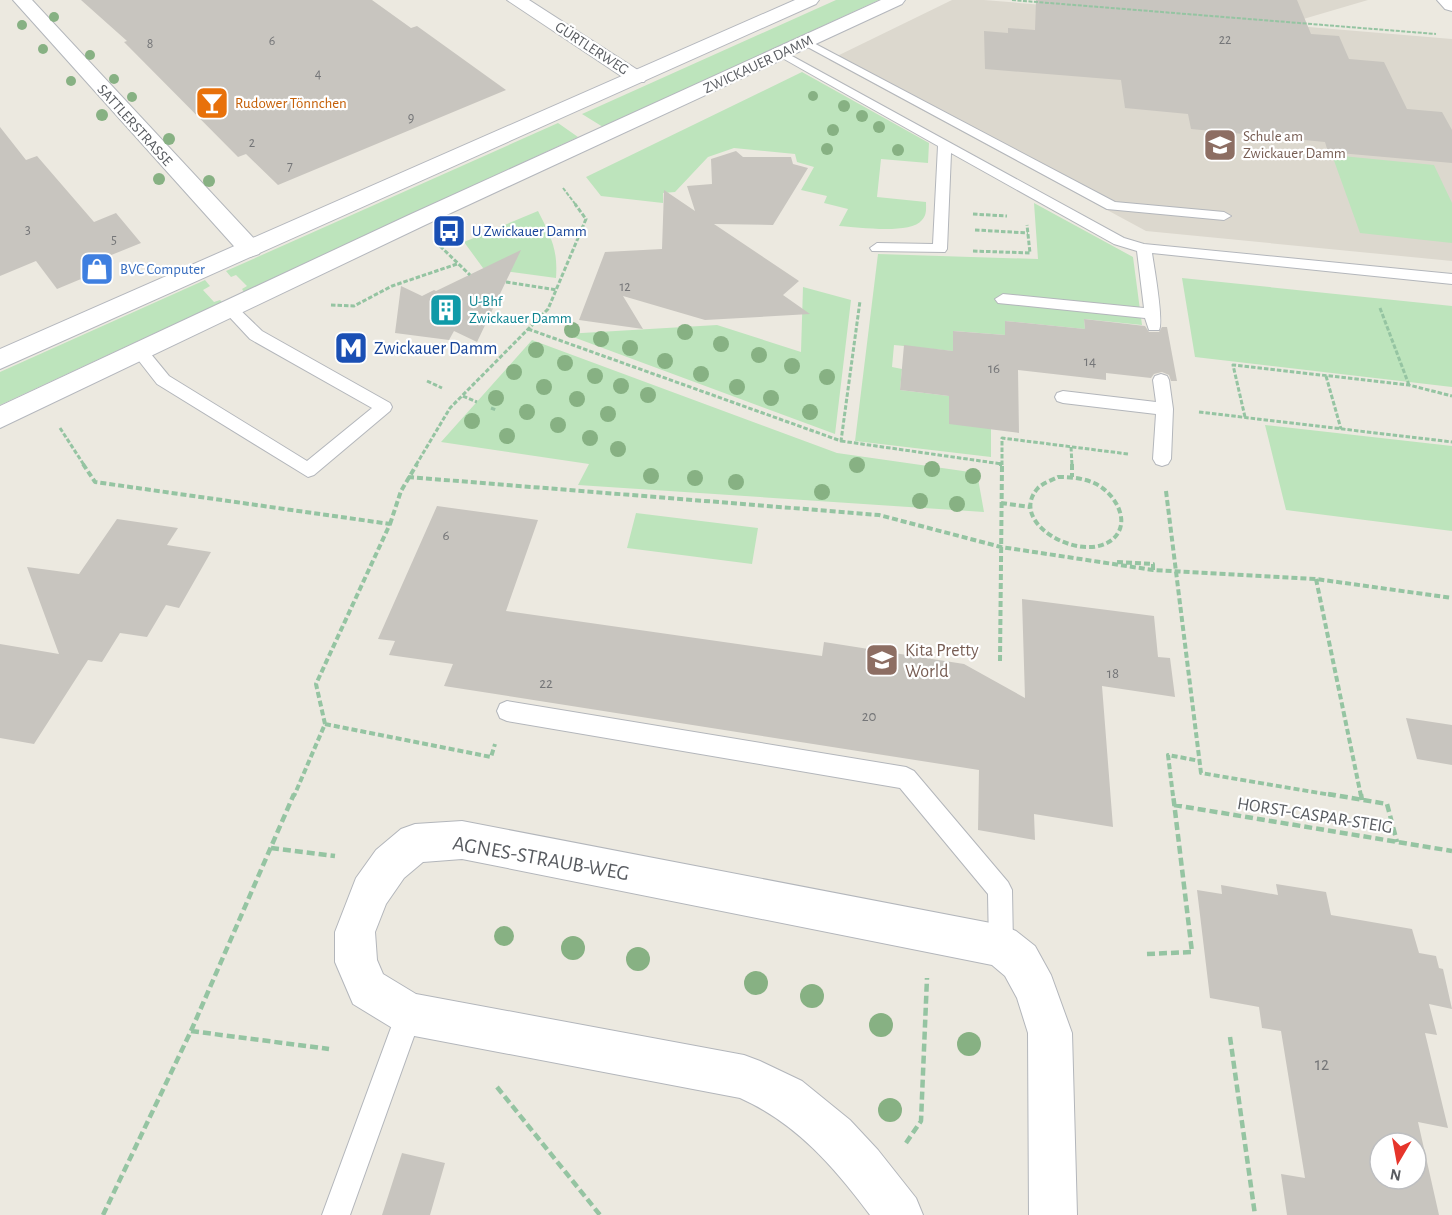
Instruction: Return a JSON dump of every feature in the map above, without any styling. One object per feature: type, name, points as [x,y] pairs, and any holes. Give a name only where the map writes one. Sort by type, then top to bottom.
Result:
[{"type":"street","name":"SATTLERSTRASSE","points":[[22,0],[250,249]]},
{"type":"street","name":"GÜRTLERWEG","points":[[516,0],[637,78]]},
{"type":"street","points":[[0,360],[810,0]]},
{"type":"street","name":"ZWICKAUER DAMM","points":[[0,418],[417,220],[896,0]]},
{"type":"street","points":[[1446,0],[1452,5]]},
{"type":"street","name":"AGNES-STRAUB-WEG","points":[[888,1200],[821,1122],[785,1096],[744,1077],[409,1014],[368,989],[356,962],[355,932],[370,892],[390,864],[415,843],[462,840],[1001,946]]},
{"type":"street","points":[[1001,946],[1020,961],[1036,990],[1050,1033],[1053,1215]]},
{"type":"lane","points":[[806,42],[1112,206],[1224,216]]},
{"type":"lane","points":[[782,53],[1119,241],[1144,248],[1452,279]]},
{"type":"lane","points":[[877,248],[940,249],[945,143]]},
{"type":"lane","points":[[1003,299],[1153,320],[1144,248]]},
{"type":"lane","points":[[140,352],[163,380],[308,470],[384,407],[256,335],[230,309]]},
{"type":"lane","points":[[1161,380],[1165,409],[1162,459]]},
{"type":"lane","points":[[1064,397],[1165,409]]},
{"type":"lane","points":[[507,711],[906,778],[1000,890],[1001,946]]},
{"type":"lane","points":[[336,1215],[409,1014]]},
{"type":"path","points":[[1012,0],[1440,34]]},
{"type":"path","points":[[103,1215],[191,1031],[325,724],[316,684],[390,524],[408,477],[450,408],[548,309],[557,290],[586,219],[558,183]]},
{"type":"path","points":[[967,214],[1014,217]]},
{"type":"path","points":[[940,249],[1030,253],[1026,218]]},
{"type":"path","points":[[968,230],[1028,233]]},
{"type":"path","points":[[445,251],[470,275]]},
{"type":"path","points":[[331,305],[354,306],[392,286],[457,264]]},
{"type":"path","points":[[506,282],[557,290]]},
{"type":"path","points":[[842,441],[860,301]]},
{"type":"path","points":[[1380,308],[1408,385]]},
{"type":"path","points":[[528,329],[842,441],[1002,464]]},
{"type":"path","points":[[1245,418],[1233,365],[1408,385],[1452,396]]},
{"type":"path","points":[[1326,376],[1341,429]]},
{"type":"path","points":[[427,381],[442,388]]},
{"type":"path","points":[[463,396],[477,402]]},
{"type":"path","points":[[490,408],[496,410]]},
{"type":"path","points":[[1165,409],[1452,442]]},
{"type":"path","points":[[56,422],[95,482],[390,524]]},
{"type":"path","points":[[1000,661],[1002,438],[1162,459],[1201,773],[1387,804],[1397,842]]},
{"type":"path","points":[[1071,447],[1072,477]]},
{"type":"path","points":[[408,477],[879,514],[1001,547],[1100,561],[1153,564],[1154,570],[1316,579],[1452,598]]},
{"type":"path","points":[[1058,477],[1072,477],[1087,480],[1105,490],[1119,506],[1122,517],[1120,528],[1115,537],[1105,544],[1092,548],[1077,548],[1050,537],[1033,518],[1030,507],[1031,496],[1036,487],[1058,477]]},
{"type":"path","points":[[1002,503],[1030,507]]},
{"type":"path","points":[[1077,548],[1078,558]]},
{"type":"path","points":[[1316,579],[1362,800]]},
{"type":"path","points":[[325,724],[491,757]]},
{"type":"path","points":[[1147,954],[1192,952],[1168,755],[1200,761]]},
{"type":"path","name":"HORST-CASPAR-STEIG","points":[[1174,805],[1452,851]]},
{"type":"path","points":[[271,848],[335,856]]},
{"type":"path","points":[[888,1200],[921,1121],[929,932]]},
{"type":"path","points":[[191,1031],[329,1049]]},
{"type":"path","points":[[1230,1037],[1255,1215]]},
{"type":"path","points":[[497,1087],[600,1215]]},
{"type":"shaded area","name":"Schule am Zwickauer Damm","points":[[952,0],[984,0],[1452,39],[1452,261],[1146,231],[829,60]]},
{"type":"shaded area","points":[[1110,0],[1368,0],[1300,20]]},
{"type":"green space","points":[[836,0],[879,0],[603,127],[582,114]]},
{"type":"green space","points":[[802,72],[929,143],[928,163],[881,159],[877,197],[926,202],[924,218],[916,225],[895,229],[839,226],[848,209],[824,203],[827,196],[801,190],[814,167],[797,162],[795,154],[734,148],[708,157],[675,192],[663,193],[663,203],[601,196],[586,177]]},
{"type":"green space","points":[[558,123],[578,137],[244,292],[242,289],[247,286],[236,275],[231,277],[226,271]]},
{"type":"green space","points":[[1332,155],[1434,165],[1452,203],[1452,243],[1360,233]]},
{"type":"green space","points":[[1034,203],[1133,257],[1142,325],[1084,319],[1085,329],[1005,321],[1005,335],[954,331],[953,351],[894,345],[892,367],[902,369],[900,390],[949,396],[991,429],[991,457],[855,441],[878,254],[1038,259]]},
{"type":"green space","points":[[538,211],[553,243],[556,278],[483,268],[464,242]]},
{"type":"green space","points":[[1182,278],[1452,306],[1452,387],[1195,357]]},
{"type":"green space","points":[[205,280],[210,286],[203,290],[214,302],[220,300],[222,302],[0,405],[0,372]]},
{"type":"green space","points":[[803,287],[851,300],[835,434],[565,334],[717,325],[801,352]]},
{"type":"green space","points":[[532,340],[837,453],[977,473],[984,512],[578,485],[589,464],[441,442]]},
{"type":"green space","points":[[1265,425],[1452,446],[1452,531],[1286,510]]},
{"type":"green space","points":[[636,513],[758,528],[752,564],[627,548]]},
{"type":"building","points":[[81,0],[372,0],[411,28],[417,26],[506,90],[278,185],[246,154],[238,157],[124,42],[127,41]]},
{"type":"building","points":[[1036,0],[1297,0],[1311,34],[1339,36],[1349,59],[1384,62],[1407,109],[1442,112],[1452,130],[1452,163],[1328,152],[1325,142],[1191,129],[1188,114],[1125,108],[1121,80],[985,69],[984,31],[1008,33],[1008,28],[1035,30]]},
{"type":"building","points":[[0,127],[26,160],[37,156],[94,222],[116,213],[141,243],[99,260],[105,269],[57,289],[36,261],[0,276]]},
{"type":"building","points":[[736,151],[743,157],[791,157],[793,164],[808,168],[773,225],[714,224],[799,281],[783,295],[810,314],[705,320],[623,296],[643,329],[579,320],[605,252],[662,249],[664,190],[695,211],[687,186],[712,184],[711,159]]},
{"type":"building","name":"U-Bhf Zwickauer Damm","points":[[521,250],[477,342],[454,331],[449,340],[395,333],[401,286],[422,296]]},
{"type":"building","points":[[1084,319],[1145,326],[1149,332],[1159,332],[1162,327],[1167,327],[1177,381],[1171,381],[1169,375],[1162,372],[1154,374],[1151,378],[1106,373],[1106,380],[1018,370],[1019,433],[949,424],[949,396],[900,390],[904,345],[953,351],[953,331],[1005,335],[1005,321],[1085,329]]},
{"type":"building","points":[[437,506],[538,520],[506,611],[822,656],[824,642],[964,664],[1025,698],[1022,599],[1154,616],[1158,657],[1170,658],[1175,697],[1102,686],[1113,827],[1034,814],[1035,840],[978,830],[979,770],[444,686],[453,664],[389,655],[395,641],[378,639]]},
{"type":"building","points":[[117,519],[178,528],[167,545],[211,552],[179,608],[166,605],[147,637],[120,633],[102,662],[88,660],[34,744],[0,738],[0,644],[59,654],[27,567],[79,574]]},
{"type":"building","points":[[1406,718],[1452,725],[1452,765],[1417,759]]},
{"type":"building","points":[[1276,884],[1326,892],[1331,915],[1412,929],[1419,953],[1436,956],[1439,968],[1443,969],[1452,1009],[1429,1004],[1437,1035],[1425,1033],[1448,1128],[1418,1122],[1420,1131],[1368,1131],[1368,1191],[1428,1191],[1428,1166],[1439,1215],[1287,1215],[1281,1174],[1305,1178],[1281,1031],[1262,1028],[1259,1007],[1210,998],[1197,890],[1222,894],[1221,885],[1278,895]]},
{"type":"building","points":[[402,1153],[445,1163],[430,1215],[382,1215]]},
{"type":"place","name":"Rudower Tönnchen","points":[[212,103]]},
{"type":"place","name":"Schule am Zwickauer Damm","points":[[1220,145]]},
{"type":"place","name":"U Zwickauer Damm","points":[[449,231]]},
{"type":"place","name":"BVC Computer","points":[[97,269]]},
{"type":"place","name":"U-Bhf Zwickauer Damm","points":[[446,310]]},
{"type":"place","name":"Zwickauer Damm","points":[[351,348]]},
{"type":"place","name":"Kita Pretty World","points":[[882,660]]}]
